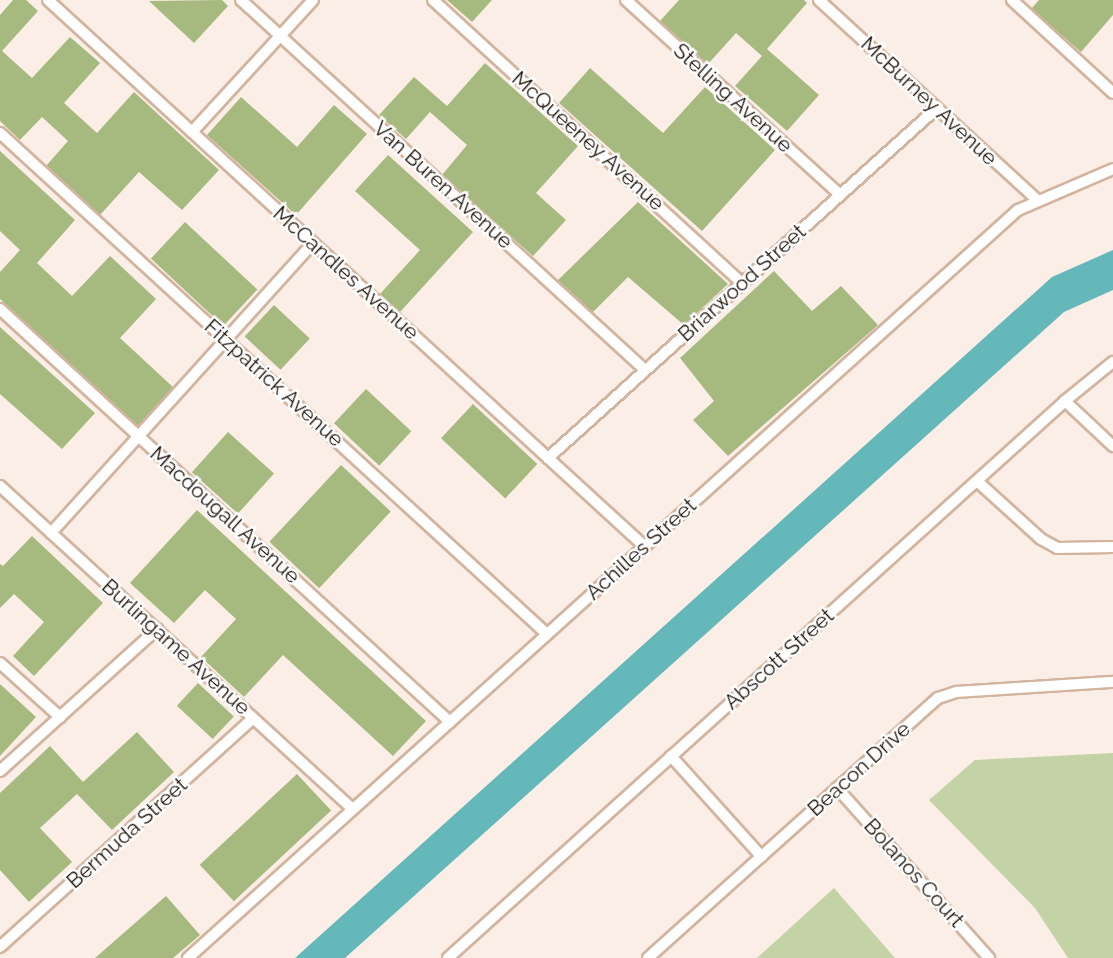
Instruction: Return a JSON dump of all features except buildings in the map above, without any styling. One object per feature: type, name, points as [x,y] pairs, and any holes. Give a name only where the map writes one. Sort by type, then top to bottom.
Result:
[{"type":"street","name":"McCandles Avenue","points":[[48,0],[645,546]]},
{"type":"street","name":"Van Buren Avenue","points":[[240,0],[645,370]]},
{"type":"street","points":[[192,132],[313,0]]},
{"type":"street","name":"McQueeney Avenue","points":[[433,0],[742,283]]},
{"type":"street","name":"Stelling Avenue","points":[[626,0],[839,195]]},
{"type":"street","name":"McBurney Avenue","points":[[819,0],[1038,201]]},
{"type":"street","points":[[1012,0],[1113,93]]},
{"type":"street","name":"Briarwood Street","points":[[548,458],[936,108]]},
{"type":"street","name":"Fitzpatrick Avenue","points":[[0,133],[547,634]]},
{"type":"street","name":"Achilles Street","points":[[188,958],[1018,210],[1113,169]]},
{"type":"street","points":[[51,533],[313,243]]},
{"type":"street","name":"Macdougall Avenue","points":[[0,309],[450,722]]},
{"type":"street","name":"Abscott Street","points":[[448,958],[1065,401],[1113,362]]},
{"type":"street","points":[[1065,401],[1113,446]]},
{"type":"street","points":[[977,481],[1041,539],[1057,548],[1113,547]]},
{"type":"street","name":"Burlingame Avenue","points":[[0,486],[353,809]]},
{"type":"street","points":[[0,771],[157,629]]},
{"type":"street","points":[[0,663],[60,717]]},
{"type":"street","name":"Beacon Drive","points":[[648,958],[938,698],[957,692],[1113,682]]},
{"type":"street","name":"Bermuda Street","points":[[0,947],[253,718]]},
{"type":"street","points":[[671,756],[761,856]]},
{"type":"street","name":"Bolanos Court","points":[[837,788],[989,958]]},
{"type":"green space","points":[[13,0],[26,0],[38,11],[2,51],[32,78],[70,37],[100,63],[64,103],[97,133],[134,92],[219,170],[182,210],[139,172],[100,215],[46,166],[68,141],[42,117],[20,140],[0,121],[0,15]]},
{"type":"green space","points":[[222,0],[228,6],[194,43],[149,1]]},
{"type":"green space","points":[[447,0],[492,0],[472,22]]},
{"type":"green space","points":[[679,0],[804,0],[807,3],[767,49],[819,95],[787,131],[735,86],[762,56],[736,33],[708,64],[660,21]]},
{"type":"green space","points":[[1039,0],[1113,0],[1113,15],[1081,52],[1031,9]]},
{"type":"green space","points":[[485,63],[578,146],[536,193],[566,220],[533,256],[442,175],[467,145],[430,112],[406,139],[379,115],[414,77],[447,106]]},
{"type":"green space","points":[[590,68],[663,133],[705,87],[775,150],[702,231],[559,103]]},
{"type":"green space","points":[[241,97],[297,147],[334,105],[367,134],[296,215],[207,135]]},
{"type":"green space","points":[[0,151],[75,220],[37,263],[72,296],[110,256],[156,299],[120,338],[174,388],[138,427],[0,299],[0,272],[20,250],[0,231]]},
{"type":"green space","points":[[388,155],[473,232],[400,312],[380,294],[420,250],[355,191]]},
{"type":"green space","points":[[638,202],[728,284],[684,325],[628,277],[593,312],[557,281]]},
{"type":"green space","points":[[185,222],[257,290],[223,326],[151,259]]},
{"type":"green space","points":[[774,271],[812,311],[841,286],[878,325],[728,456],[693,420],[714,401],[680,358]]},
{"type":"green space","points":[[274,305],[310,338],[281,370],[245,336]]},
{"type":"green space","points":[[0,327],[95,413],[62,449],[0,394]]},
{"type":"green space","points":[[366,389],[411,431],[379,466],[334,423]]},
{"type":"green space","points":[[473,404],[537,464],[505,498],[441,438]]},
{"type":"green space","points":[[228,432],[274,473],[238,514],[192,472]]},
{"type":"green space","points":[[341,465],[391,511],[319,588],[269,542]]},
{"type":"green space","points":[[197,510],[426,721],[393,756],[283,655],[244,697],[201,657],[236,619],[205,590],[174,623],[130,583]]},
{"type":"green space","points":[[32,536],[103,603],[34,676],[13,656],[44,622],[14,594],[0,608],[0,564],[3,566]]},
{"type":"green space","points":[[198,683],[234,716],[213,739],[177,706]]},
{"type":"green space","points":[[0,684],[36,717],[0,756]]},
{"type":"green space","points":[[137,732],[174,772],[112,830],[77,794],[40,828],[72,862],[29,902],[0,870],[0,793],[50,746],[83,782]]},
{"type":"green space","points":[[1113,753],[1113,958],[1068,958],[1035,908],[929,800],[975,760]]},
{"type":"green space","points":[[297,774],[331,811],[234,901],[200,865]]},
{"type":"green space","points":[[834,888],[895,958],[757,958]]},
{"type":"green space","points":[[166,896],[200,935],[173,958],[95,958]]},
{"type":"water","points":[[1113,250],[1113,290],[1064,312],[345,958],[295,958],[1052,277]]}]
